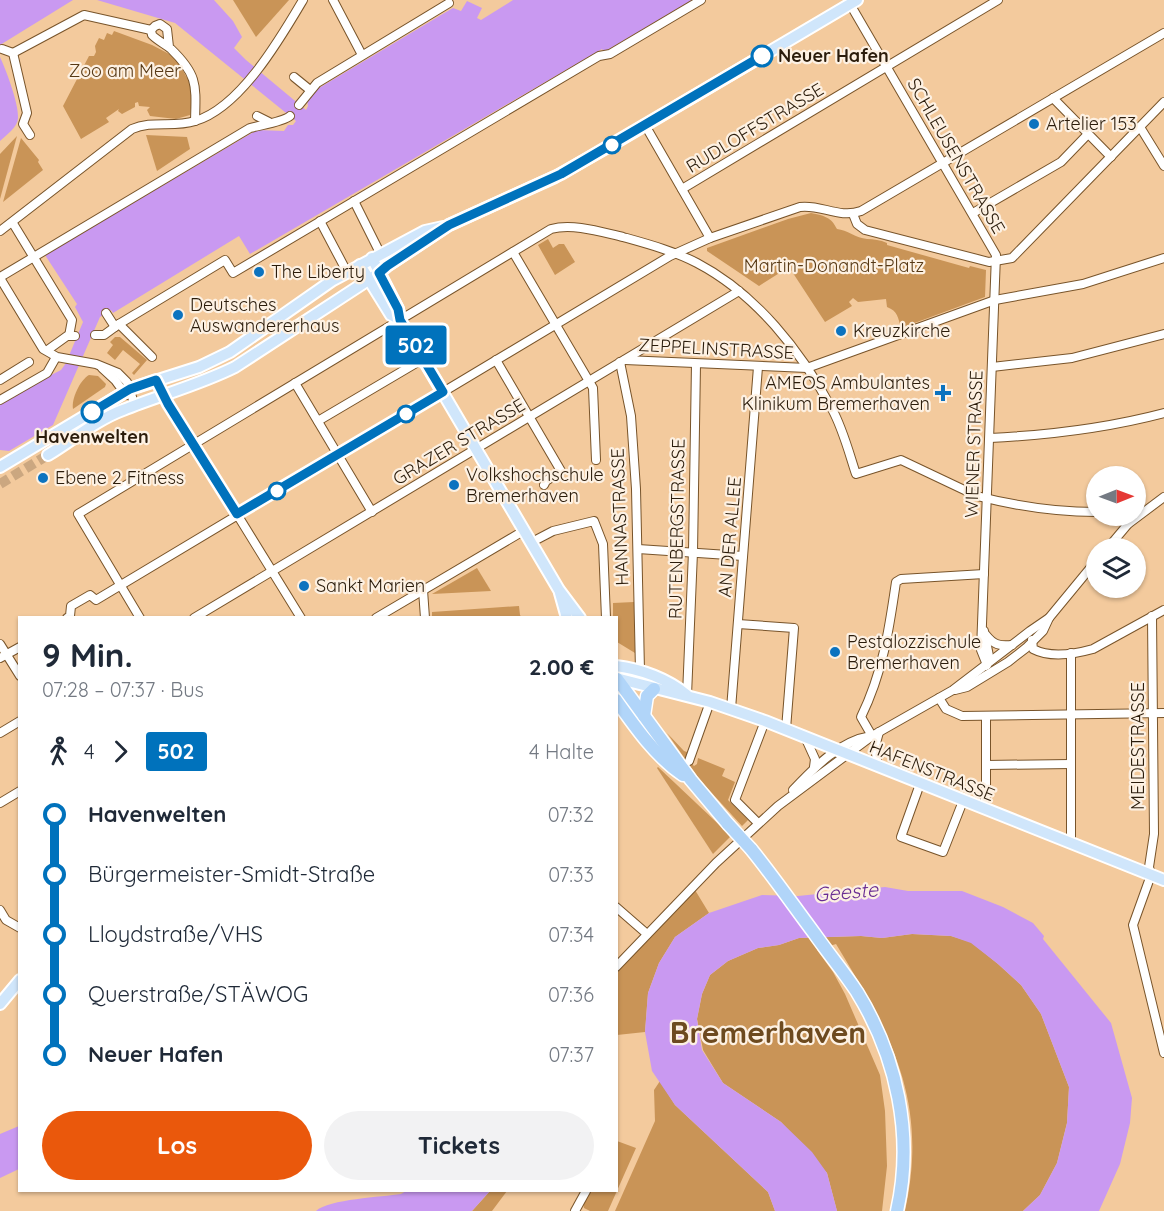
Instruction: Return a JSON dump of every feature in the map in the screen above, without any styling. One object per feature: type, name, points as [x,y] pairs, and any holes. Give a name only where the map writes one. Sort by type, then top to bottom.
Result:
[{"type":"highway","points":[[618,679],[690,780],[763,864],[856,992],[882,1040],[897,1088],[903,1133],[897,1211]]},
{"type":"highway","points":[[644,716],[647,696],[654,689]]},
{"type":"highway","points":[[618,703],[665,761],[690,780]]},
{"type":"main road","points":[[48,455],[110,417],[213,378],[235,367],[449,225],[561,174],[854,2]]},
{"type":"main road","points":[[0,467],[127,391],[199,367],[230,352],[321,287],[425,231],[449,225]]},
{"type":"main road","points":[[376,256],[379,273],[398,309],[400,320],[559,590],[578,616]]},
{"type":"main road","points":[[360,265],[391,315],[400,320]]},
{"type":"main road","points":[[559,590],[566,616]]},
{"type":"main road","name":"HAFENSTRASSE","points":[[618,666],[640,671],[676,686],[687,695]]},
{"type":"main road","name":"HAFENSTRASSE","points":[[618,678],[654,689],[687,695],[765,721],[1164,880]]},
{"type":"main road","points":[[0,1004],[18,982]]},
{"type":"street","points":[[0,231],[132,129],[144,124],[181,124],[195,121],[218,109],[257,69],[303,0]]},
{"type":"street","points":[[333,0],[362,55]]},
{"type":"street","points":[[95,335],[104,335],[225,260],[234,275],[320,221],[600,58],[611,57],[701,0]]},
{"type":"street","name":"RUDLOFFSTRASSE","points":[[682,189],[998,0]]},
{"type":"street","name":"SCHLEUSENSTRASSE","points":[[854,2],[887,67],[974,213],[996,255],[996,261]]},
{"type":"street","points":[[299,105],[317,83],[449,3]]},
{"type":"street","points":[[13,53],[84,15],[152,30]]},
{"type":"street","points":[[169,47],[167,29],[157,24],[152,30],[152,35],[169,47],[192,73],[196,94],[195,121]]},
{"type":"street","points":[[70,616],[71,606],[90,596],[96,600],[674,254],[710,238],[804,206],[834,213],[853,214],[1164,33]]},
{"type":"street","points":[[2,49],[13,53],[27,112],[23,124],[30,135]]},
{"type":"street","points":[[294,77],[310,90]]},
{"type":"street","points":[[1053,98],[1111,157]]},
{"type":"street","points":[[853,214],[854,220],[865,230],[989,262],[1012,258],[1164,102]]},
{"type":"street","points":[[257,116],[269,122]]},
{"type":"street","points":[[135,406],[127,391],[127,382],[118,373],[99,365],[52,355],[43,349],[1,277],[117,203],[218,143],[250,128],[269,122],[283,121],[290,116]]},
{"type":"street","points":[[645,125],[710,238]]},
{"type":"street","points":[[1140,127],[1164,166]]},
{"type":"street","points":[[974,213],[1061,162],[1088,134]]},
{"type":"street","points":[[354,201],[376,256]]},
{"type":"street","points":[[320,221],[347,272]]},
{"type":"street","points":[[0,394],[45,369],[52,355],[72,336],[76,319],[16,225]]},
{"type":"street","points":[[139,616],[78,514],[551,229],[560,226],[643,242],[701,266],[739,291],[786,337],[807,368],[833,411],[855,474],[901,460],[987,499],[1041,509],[1086,511]]},
{"type":"street","points":[[513,252],[593,388],[596,460]]},
{"type":"street","points":[[807,368],[995,300],[1083,284],[1164,258]]},
{"type":"street","name":"WIENER STRASSE","points":[[987,665],[989,656],[984,631],[984,574],[996,261]]},
{"type":"street","name":"GRAZER STRASSE","points":[[197,616],[739,291]]},
{"type":"street","points":[[106,313],[152,357]]},
{"type":"street","points":[[992,368],[1072,358],[1164,334]]},
{"type":"street","points":[[0,400],[47,373],[52,355]]},
{"type":"street","points":[[318,421],[423,358]]},
{"type":"street","points":[[496,360],[561,471],[546,481],[544,485]]},
{"type":"street","name":"ZEPPELINSTRASSE","points":[[622,361],[807,368]]},
{"type":"street","name":"HANNASTRASSE","points":[[622,361],[631,416],[636,489],[640,671]]},
{"type":"street","points":[[0,380],[29,362]]},
{"type":"street","name":"RUTENBERGSTRASSE","points":[[687,695],[693,552],[696,364]]},
{"type":"street","name":"AN DER ALLEE","points":[[731,709],[758,367]]},
{"type":"street","points":[[156,380],[300,616]]},
{"type":"street","points":[[296,383],[372,512]]},
{"type":"street","points":[[990,438],[1072,431],[1118,424],[1164,413]]},
{"type":"street","points":[[1146,510],[1164,497]]},
{"type":"street","points":[[532,542],[553,531],[594,522],[603,544],[606,616]]},
{"type":"street","points":[[1116,538],[1126,526]]},
{"type":"street","points":[[379,616],[525,530]]},
{"type":"street","points":[[638,549],[743,556]]},
{"type":"street","points":[[953,690],[967,687],[1002,666],[1032,642],[1043,631],[1049,618],[1086,573]]},
{"type":"street","points":[[878,767],[875,734],[861,717],[873,690],[885,651],[896,582],[901,579],[984,574]]},
{"type":"street","points":[[423,590],[425,616]]},
{"type":"street","points":[[1034,628],[1033,649],[1042,654],[1071,653],[1093,649],[1164,610]]},
{"type":"street","name":"MEIDESTRASSE","points":[[1152,616],[1154,834],[1149,867],[1151,874],[1133,925],[1164,1053]]},
{"type":"street","points":[[778,806],[814,767],[953,690],[1049,618]]},
{"type":"street","points":[[738,624],[794,628],[786,729]]},
{"type":"street","points":[[984,631],[992,643],[998,646],[1012,645]]},
{"type":"street","points":[[0,644],[3,656],[18,674]]},
{"type":"street","points":[[3,656],[18,648]]},
{"type":"street","points":[[1071,653],[1071,843]]},
{"type":"street","points":[[987,665],[1002,666]]},
{"type":"street","points":[[978,680],[987,665]]},
{"type":"street","points":[[939,698],[946,709],[957,716],[1164,713]]},
{"type":"street","points":[[689,761],[710,702]]},
{"type":"street","points":[[982,808],[986,796],[986,716]]},
{"type":"street","points":[[758,823],[735,800],[765,721]]},
{"type":"street","points":[[0,733],[18,723]]},
{"type":"street","points":[[805,737],[815,759],[814,767]]},
{"type":"street","points":[[618,965],[758,823],[842,752]]},
{"type":"street","points":[[986,765],[1071,764]]},
{"type":"street","points":[[921,784],[901,837],[943,852],[963,801]]},
{"type":"street","points":[[0,803],[18,792]]},
{"type":"street","points":[[618,909],[647,934]]},
{"type":"street","points":[[0,910],[6,920],[18,927]]},
{"type":"street","points":[[575,1211],[585,1192]]},
{"type":"green space","points":[[233,0],[289,0],[256,37]]},
{"type":"green space","name":"Zoo am Meer","points":[[114,31],[152,45],[175,57],[190,83],[192,100],[190,115],[176,119],[150,116],[147,110],[150,107],[139,106],[138,102],[135,103],[135,107],[122,114],[118,111],[119,109],[106,118],[109,122],[81,139],[63,106],[89,56],[94,56],[99,38],[104,40],[107,33],[112,35]]},
{"type":"green space","points":[[146,135],[187,137],[190,149],[157,171]]},
{"type":"green space","points":[[17,136],[0,199],[0,154]]},
{"type":"green space","points":[[21,138],[39,160],[43,170],[3,202]]},
{"type":"green space","name":"Martin-Donandt-Platz","points":[[811,213],[827,218],[837,229],[859,237],[879,240],[887,245],[969,268],[970,266],[986,270],[985,297],[901,328],[895,313],[887,307],[886,299],[858,302],[853,298],[849,302],[852,306],[825,322],[789,267],[759,286],[707,251],[707,248]]},
{"type":"green space","points":[[548,239],[553,248],[564,244],[575,262],[555,275],[538,245]]},
{"type":"green space","points":[[115,337],[120,337],[147,360],[134,375],[132,373],[140,364],[123,350],[115,360],[107,353],[113,345],[110,342]]},
{"type":"green space","points":[[89,375],[98,376],[106,384],[105,387],[73,409],[73,400],[77,390]]},
{"type":"green space","points":[[477,568],[491,591],[432,594]]},
{"type":"green space","points":[[634,602],[635,653],[618,643],[618,616],[613,616],[613,603]]},
{"type":"green space","points":[[519,606],[521,616],[432,616],[432,612]]},
{"type":"green space","points":[[667,733],[684,751],[690,753],[689,761],[694,766],[698,758],[725,769],[722,776],[735,782],[728,800],[748,820],[742,826],[699,779]]},
{"type":"green space","points":[[657,768],[731,836],[713,854]]},
{"type":"green space","points":[[695,890],[709,913],[675,937],[659,963],[648,993],[645,1032],[618,1035],[618,970]]},
{"type":"green space","points":[[912,934],[951,936],[971,942],[1021,985],[1041,1014],[1069,1087],[1067,1123],[1057,1163],[1040,1195],[1023,1211],[905,1211],[911,1171],[912,1135],[908,1102],[900,1070],[873,1008],[836,944],[817,950],[845,994],[880,1075],[885,1111],[887,1166],[882,1211],[837,1211],[827,1173],[781,1122],[723,1083],[703,1050],[697,1019],[702,994],[710,975],[728,961],[758,948],[779,945],[799,938],[861,936],[882,938]]},
{"type":"green space","points":[[660,1081],[675,1105],[768,1192],[775,1211],[615,1211],[655,1121],[654,1090]]},
{"type":"green space","points":[[618,1141],[636,1148],[618,1188]]},
{"type":"green space","points":[[489,1192],[506,1192],[492,1211],[472,1211]]},
{"type":"green space","points":[[589,1192],[616,1192],[608,1211],[590,1211],[584,1208],[583,1204]]},
{"type":"water","points":[[0,0],[73,0],[0,45]]},
{"type":"water","points":[[97,0],[214,0],[233,21],[242,37],[234,48],[306,110],[307,100],[319,88],[453,8],[461,11],[467,1],[482,8],[477,18],[481,20],[513,0],[692,0],[604,52],[602,49],[250,254],[239,236],[113,313],[111,310],[100,317],[53,425],[9,451],[0,450],[0,401],[61,370],[83,322],[75,307],[77,304],[45,255],[257,130],[284,131],[288,125],[293,125],[296,121],[175,23]]},
{"type":"water","points":[[0,57],[9,78],[18,118],[14,128],[0,141]]},
{"type":"water","name":"Geeste","points":[[885,887],[908,891],[962,891],[1003,907],[1033,923],[1044,936],[1043,939],[1111,1023],[1132,1098],[1130,1123],[1120,1164],[1099,1211],[1023,1211],[1040,1195],[1057,1163],[1067,1123],[1069,1087],[1041,1014],[1021,985],[971,943],[951,936],[912,934],[882,938],[861,936],[799,938],[779,945],[758,948],[728,961],[710,975],[702,994],[697,1019],[702,1050],[723,1083],[781,1122],[812,1152],[827,1173],[837,1211],[775,1211],[768,1192],[675,1105],[652,1071],[645,1032],[648,993],[659,963],[675,937],[709,913],[762,895],[798,896]]},
{"type":"water","points":[[18,1126],[18,1169],[0,1178],[0,1134]]},
{"type":"water","points":[[404,1192],[489,1192],[472,1211],[316,1211],[344,1201]]},
{"type":"tunnel","points":[[0,484],[48,455]]},
{"type":"bus line","name":"502","points":[[92,412],[130,389],[156,380],[168,404],[237,514],[443,392],[400,320],[398,309],[379,273],[387,266],[449,225],[561,174],[762,56]]},
{"type":"place","name":"Neuer Hafen","points":[[762,56]]},
{"type":"place","name":"Artelier 153","points":[[1034,124]]},
{"type":"place","name":"The Liberty","points":[[259,272]]},
{"type":"place","name":"Deutsches Auswandererhaus","points":[[178,315]]},
{"type":"place","name":"Kreuzkirche","points":[[841,331]]},
{"type":"place","name":"AMEOS Ambulantes Klinikum Bremerhaven","points":[[943,393]]},
{"type":"place","name":"Havenwelten","points":[[92,412]]},
{"type":"place","name":"Ebene 2 Fitness","points":[[43,478]]},
{"type":"place","name":"Volkshochschule Bremerhaven","points":[[454,485]]},
{"type":"place","name":"Sankt Marien","points":[[304,586]]},
{"type":"place","name":"Pestalozzischule Bremerhaven","points":[[835,652]]},
{"type":"district","name":"Bremerhaven","points":[[768,1033]]}]
